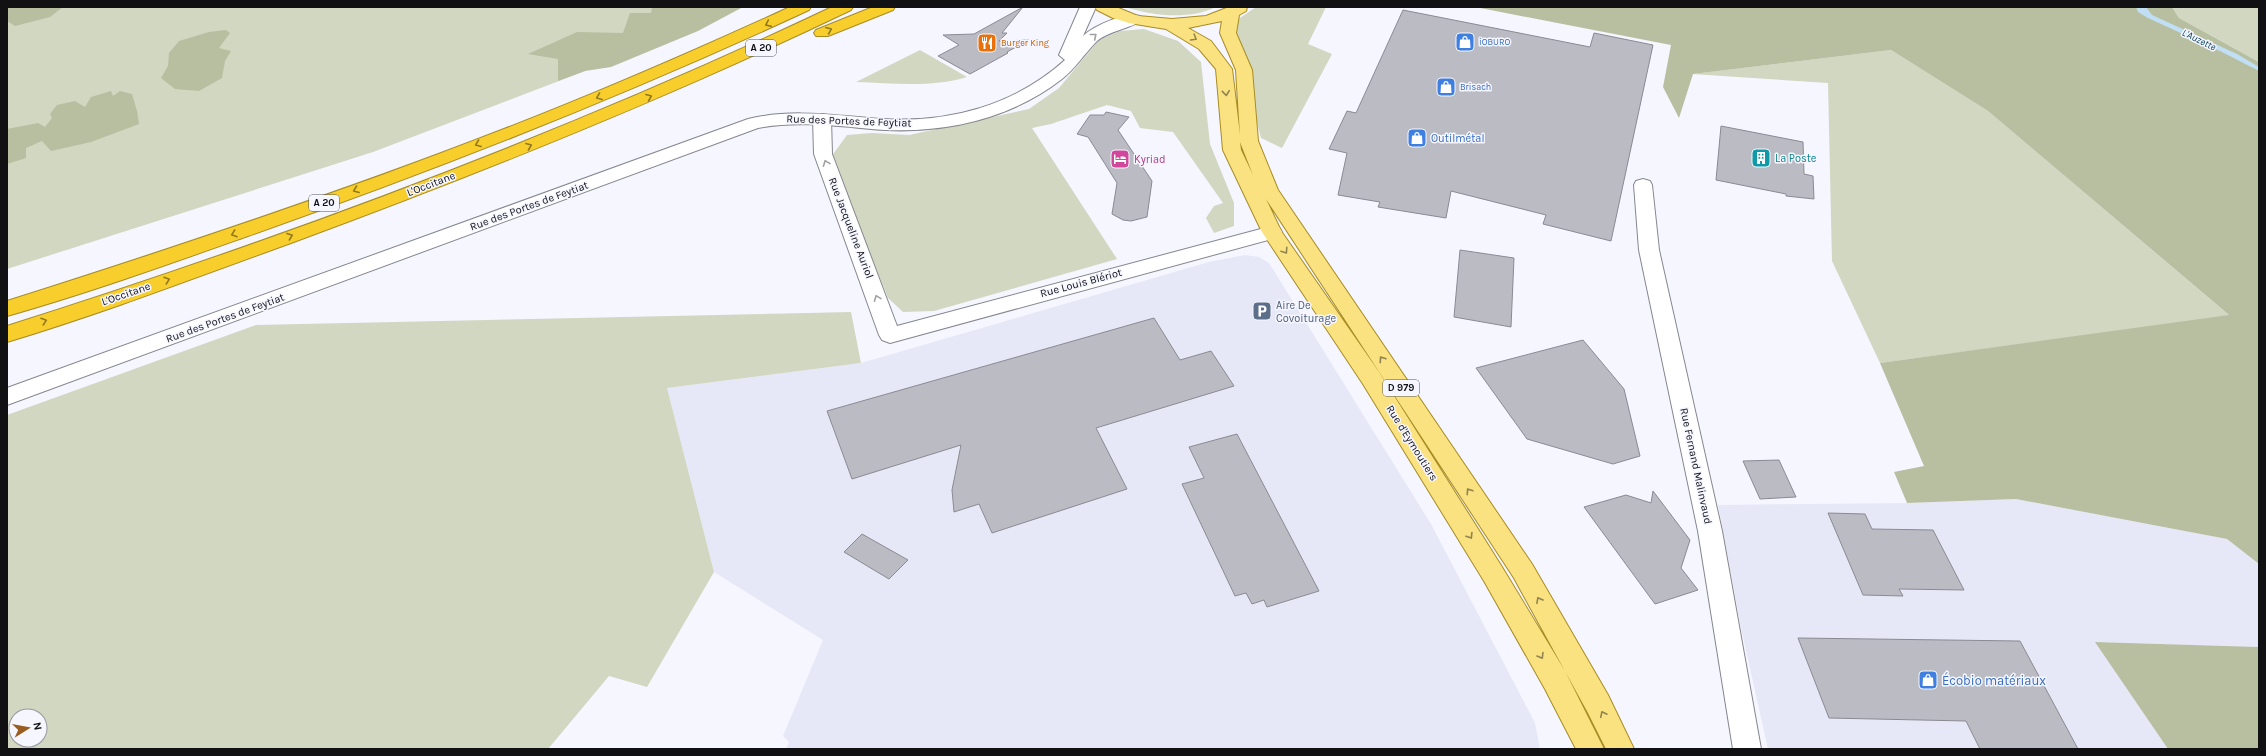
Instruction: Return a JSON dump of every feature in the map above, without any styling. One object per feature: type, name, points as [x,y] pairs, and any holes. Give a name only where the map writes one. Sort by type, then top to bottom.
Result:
[{"type":"highway","points":[[635,82],[662,62],[734,28],[771,7]]},
{"type":"highway","name":"L'Occitane","points":[[7,309],[285,217],[446,157],[635,82],[803,7]]},
{"type":"highway","name":"L'Occitane","points":[[7,334],[215,264],[388,201],[675,86],[745,56],[845,7]]},
{"type":"highway","points":[[675,86],[706,82],[888,7]]},
{"type":"main road","points":[[1103,7],[1134,19],[1169,24],[1202,22],[1237,10]]},
{"type":"main road","name":"D 979","points":[[1237,10],[1228,33],[1244,70],[1249,141],[1269,190],[1523,571],[1598,704],[1620,749]]},
{"type":"main road","name":"Rue d'Eymoutiers","points":[[1169,24],[1205,45],[1224,69],[1232,150],[1272,232],[1371,378],[1489,567],[1555,680],[1590,749]]},
{"type":"street","points":[[1058,74],[1088,7]]},
{"type":"street","name":"Rue des Portes de Feytiat","points":[[7,397],[754,123],[776,118],[822,119],[903,125],[958,119],[1001,108],[1058,74],[1072,62],[1092,36],[1101,31],[1134,19]]},
{"type":"street","name":"Rue Jacqueline Auriol","points":[[822,119],[823,154],[890,334]]},
{"type":"street","name":"Rue Fernand Malinvaud","points":[[1644,185],[1649,250],[1710,531],[1747,749]]},
{"type":"street","name":"Rue Louis Blériot","points":[[890,334],[1272,232]]},
{"type":"shaded area","points":[[1245,255],[1259,257],[1269,263],[1431,524],[1535,723],[1540,749],[786,749],[789,742],[783,736],[823,640],[714,572],[667,388],[861,363],[1209,262]]},
{"type":"shaded area","points":[[2016,499],[2227,539],[2259,564],[2259,647],[2096,642],[2168,749],[1768,749],[1741,628],[1718,505],[1907,503]]},
{"type":"green space","points":[[7,7],[711,7],[585,71],[373,152],[7,269]]},
{"type":"green space","points":[[7,7],[63,7],[50,17],[15,26],[7,21]]},
{"type":"green space","points":[[652,7],[743,7],[698,31],[611,67],[585,71],[558,81],[558,59],[528,54],[577,32],[623,33],[630,13],[651,13]]},
{"type":"green space","points":[[1125,7],[1216,7],[1194,14],[1171,15],[1147,13]]},
{"type":"green space","points":[[1256,7],[1326,7],[1308,44],[1332,54],[1282,148],[1261,138],[1234,35],[1237,20]]},
{"type":"green space","points":[[1475,7],[2172,7],[2179,18],[2259,62],[2259,564],[2227,539],[2016,499],[1907,503],[1894,472],[1924,466],[1880,363],[2229,315],[1988,111],[1891,50],[1693,74],[1679,118],[1663,87],[1671,45]]},
{"type":"green space","points":[[2172,7],[2259,7],[2259,62],[2179,18]]},
{"type":"green space","points":[[1144,29],[1178,41],[1201,62],[1210,144],[1234,203],[1234,226],[1214,233],[1206,218],[1214,206],[1223,203],[1173,132],[1140,128],[1131,111],[1107,105],[1051,124],[1032,128],[1117,259],[934,311],[903,312],[888,298],[831,157],[847,135],[872,133],[909,135],[1029,109],[1059,88],[1099,40],[1120,31]]},
{"type":"green space","points":[[226,30],[230,33],[219,48],[231,51],[225,61],[222,78],[199,91],[175,89],[161,78],[168,66],[169,53],[179,41],[209,32]]},
{"type":"green space","points":[[920,50],[967,77],[939,83],[926,84],[856,82]]},
{"type":"green space","points":[[1891,50],[1988,111],[2230,316],[1880,363],[1832,261],[1828,83],[1692,74]]},
{"type":"green space","points":[[111,91],[113,96],[120,91],[132,94],[139,124],[91,142],[51,151],[42,141],[26,148],[26,158],[7,164],[7,129],[38,123],[45,127],[52,118],[50,114],[57,105],[75,101],[85,107],[91,97]]},
{"type":"green space","points":[[851,312],[861,363],[667,388],[714,572],[647,687],[609,676],[548,749],[7,749],[7,415],[256,325]]},
{"type":"green space","points":[[2095,642],[2259,647],[2259,749],[2168,749]]},
{"type":"water","name":"L'Auzette","points":[[2136,7],[2146,7],[2152,15],[2237,54],[2259,67],[2259,71],[2220,51],[2148,18],[2138,12]]},
{"type":"building","points":[[1023,7],[1002,33],[1007,33],[999,41],[1029,40],[1007,52],[1008,53],[970,74],[938,56],[959,45],[943,35],[974,34]]},
{"type":"building","points":[[1403,10],[1590,47],[1594,33],[1653,45],[1611,241],[1543,224],[1546,215],[1451,191],[1446,218],[1378,207],[1380,202],[1338,195],[1347,153],[1329,149],[1347,111],[1356,113]]},
{"type":"building","name":"Kyriad","points":[[1106,112],[1129,117],[1118,130],[1152,181],[1147,217],[1131,221],[1123,220],[1112,214],[1117,183],[1088,137],[1077,134],[1090,115],[1104,115]]},
{"type":"building","name":"La Poste","points":[[1721,126],[1803,142],[1804,174],[1813,176],[1814,199],[1786,196],[1786,194],[1716,180]]},
{"type":"building","points":[[1460,250],[1514,258],[1511,327],[1454,317]]},
{"type":"building","points":[[1154,318],[1180,360],[1211,351],[1234,386],[1096,428],[1127,489],[992,533],[979,504],[954,512],[952,490],[961,445],[852,479],[827,411]]},
{"type":"building","points":[[1583,340],[1624,389],[1640,456],[1613,464],[1527,439],[1476,368]]},
{"type":"building","points":[[1237,434],[1319,591],[1267,607],[1264,600],[1252,604],[1246,593],[1235,596],[1182,484],[1204,478],[1189,447]]},
{"type":"building","points":[[1779,460],[1796,497],[1760,499],[1743,461]]},
{"type":"building","points":[[1653,491],[1690,540],[1681,568],[1698,590],[1655,604],[1584,507],[1626,495],[1651,503]]},
{"type":"building","points":[[1828,513],[1865,514],[1872,529],[1933,530],[1964,590],[1899,589],[1903,596],[1863,595]]},
{"type":"building","points":[[862,534],[908,560],[889,579],[844,552]]},
{"type":"building","name":"Écobio matériaux","points":[[1798,638],[2020,641],[2078,749],[1980,749],[1966,721],[1829,718]]},
{"type":"place","name":"iOBURO","points":[[1465,42]]},
{"type":"place","name":"Burger King","points":[[987,43]]},
{"type":"place","name":"Brisach","points":[[1446,87]]},
{"type":"place","name":"Outilmétal","points":[[1417,138]]},
{"type":"place","name":"La Poste","points":[[1761,158]]},
{"type":"place","name":"Kyriad","points":[[1120,159]]},
{"type":"place","name":"Aire De Covoiturage","points":[[1262,311]]},
{"type":"place","name":"Écobio matériaux","points":[[1928,680]]}]
